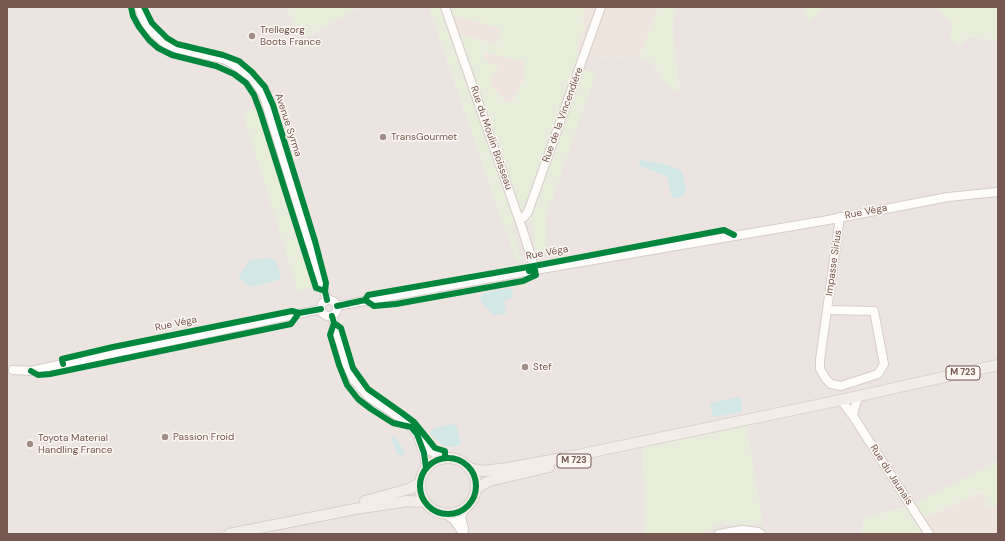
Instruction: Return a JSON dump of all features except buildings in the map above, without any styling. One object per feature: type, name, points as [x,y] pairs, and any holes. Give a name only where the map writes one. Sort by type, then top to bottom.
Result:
[{"type":"main road","name":"M 723","points":[[472,469],[484,471],[508,468],[841,400],[998,365]]},
{"type":"main road","name":"M 723","points":[[477,488],[489,482],[627,449],[672,435]]},
{"type":"main road","points":[[453,457],[460,460],[472,469],[477,480],[477,488],[473,500],[464,509],[457,513],[446,514],[434,510],[425,502],[421,492],[420,482],[426,468],[432,462],[442,458],[453,457]]},
{"type":"main road","points":[[259,528],[390,495],[409,489],[420,482]]},
{"type":"main road","points":[[229,534],[383,504],[408,501],[425,502]]},
{"type":"street","name":"Avenue Syrma","points":[[139,7],[143,19],[150,30],[166,44],[178,49],[223,59],[233,64],[252,78],[258,86],[264,96],[327,300]]},
{"type":"street","name":"Rue du Moulin Boisseau","points":[[445,7],[519,219],[532,270]]},
{"type":"street","name":"Rue de la Vincendière","points":[[519,219],[524,217],[528,212],[601,7]]},
{"type":"street","name":"Rue Véga","points":[[337,306],[952,196],[998,192]]},
{"type":"street","name":"Impasse Sirius","points":[[827,310],[874,311],[884,364],[878,374],[841,386],[831,384],[820,369],[820,360],[840,217]]},
{"type":"street","points":[[327,300],[335,302],[337,306],[336,313],[332,316],[324,314],[321,309],[323,302],[327,300]]},
{"type":"street","name":"Rue Véga","points":[[13,370],[31,371],[321,309]]},
{"type":"street","points":[[332,316],[347,366],[354,380],[370,398],[399,417],[431,451],[442,458]]},
{"type":"street","points":[[853,416],[857,400],[861,395]]},
{"type":"street","name":"Rue du Jaunais","points":[[841,400],[853,416],[929,534]]},
{"type":"street","points":[[416,434],[424,453],[426,468]]},
{"type":"street","points":[[464,509],[461,517],[465,534]]},
{"type":"street","points":[[446,514],[453,519],[465,534]]},
{"type":"street","points":[[719,534],[742,530],[758,532],[761,534]]},
{"type":"shaded area","points":[[7,7],[286,7],[297,29],[306,38],[359,7],[429,7],[503,224],[587,56],[640,57],[651,62],[658,71],[661,80],[678,92],[679,84],[672,26],[676,7],[804,7],[808,21],[826,7],[932,7],[953,22],[959,47],[967,37],[998,41],[998,461],[910,506],[865,517],[861,534],[7,534]]},
{"type":"shaded area","points":[[442,7],[451,7],[453,15],[501,29],[496,44],[451,32]]},
{"type":"shaded area","points":[[586,7],[658,7],[640,57],[587,56],[576,51],[585,26],[582,19]]},
{"type":"shaded area","points":[[484,52],[524,62],[524,79],[512,102],[505,101],[491,84],[491,76],[496,72],[486,61]]},
{"type":"shaded area","points":[[640,160],[665,164],[680,170],[683,174],[686,188],[684,195],[678,198],[672,198],[667,176],[639,166]]},
{"type":"shaded area","points":[[269,258],[276,261],[281,278],[279,280],[250,287],[238,278],[250,260]]},
{"type":"shaded area","points":[[510,288],[512,289],[513,297],[504,301],[506,314],[494,315],[481,302],[480,296],[485,293]]},
{"type":"shaded area","points":[[739,397],[741,398],[742,412],[713,416],[710,405],[711,403]]},
{"type":"shaded area","points":[[452,424],[456,425],[461,442],[460,445],[455,447],[443,446],[430,434],[432,429]]},
{"type":"shaded area","points":[[391,436],[399,442],[405,453],[404,455],[397,454]]},
{"type":"shaded area","points":[[985,491],[986,507],[998,506],[998,534],[926,534],[916,521]]},
{"type":"green space","points":[[286,7],[359,7],[306,38],[297,29]]},
{"type":"green space","points":[[429,7],[442,7],[451,32],[496,44],[501,29],[453,15],[451,7],[586,7],[582,19],[585,26],[576,51],[587,56],[583,69],[596,74],[546,218],[547,248],[545,254],[540,258],[536,256],[531,220],[512,227],[522,259],[516,262]],"holes":[[[484,52],[524,62],[524,79],[512,102],[505,101],[491,84],[491,76],[496,72],[498,66],[486,61]]]},
{"type":"green space","points":[[658,7],[676,7],[672,26],[679,84],[678,93],[661,80],[658,71],[651,62],[640,57]]},
{"type":"green space","points":[[804,7],[826,7],[808,22]]},
{"type":"green space","points":[[932,7],[998,7],[998,41],[967,37],[959,47],[949,40],[953,22]]},
{"type":"green space","points":[[255,108],[312,288],[298,292],[242,112]]},
{"type":"green space","points":[[747,425],[763,524],[745,526],[719,524],[701,534],[645,534],[642,448]]},
{"type":"green space","points":[[998,461],[998,506],[986,507],[984,491],[923,518],[914,504]]},
{"type":"green space","points":[[908,507],[926,534],[861,534],[865,517]]},
{"type":"cycle path","points":[[131,7],[133,16],[139,27],[149,40],[158,48],[172,55],[216,66],[234,74],[246,83],[254,95],[260,111],[316,288],[325,291]]},
{"type":"cycle path","points":[[144,7],[152,23],[167,38],[177,44],[223,55],[239,61],[252,72],[265,87],[273,105],[315,241],[326,283],[325,291],[327,300]]},
{"type":"cycle path","points":[[365,300],[368,295],[534,266],[724,230],[734,235]]},
{"type":"cycle path","points":[[337,306],[365,300],[374,306],[396,304],[523,281],[536,275],[535,270],[529,271]]},
{"type":"cycle path","points":[[63,364],[62,359],[113,347],[292,311],[299,313],[321,309]]},
{"type":"cycle path","points":[[31,371],[38,375],[50,374],[291,324],[299,313]]},
{"type":"cycle path","points":[[332,316],[334,323],[341,328],[353,368],[368,389],[414,422],[435,448],[445,451],[445,457]]},
{"type":"cycle path","points":[[334,323],[330,335],[347,385],[358,399],[371,409],[393,423],[411,427],[417,434],[424,453],[426,468]]},
{"type":"cycle path","points":[[442,458],[454,458],[464,462],[472,470],[476,480],[476,486],[476,492],[472,502],[464,510],[454,514],[442,514],[432,510],[424,502],[420,492],[420,480],[424,470],[432,462],[442,458]]},
{"type":"place","name":"Trellegorg Boots France","points":[[252,36]]},
{"type":"place","name":"TransGourmet","points":[[383,137]]},
{"type":"place","name":"Stef","points":[[525,367]]},
{"type":"place","name":"Passion Froid","points":[[165,437]]},
{"type":"place","name":"Toyota Material Handling France","points":[[30,444]]}]
